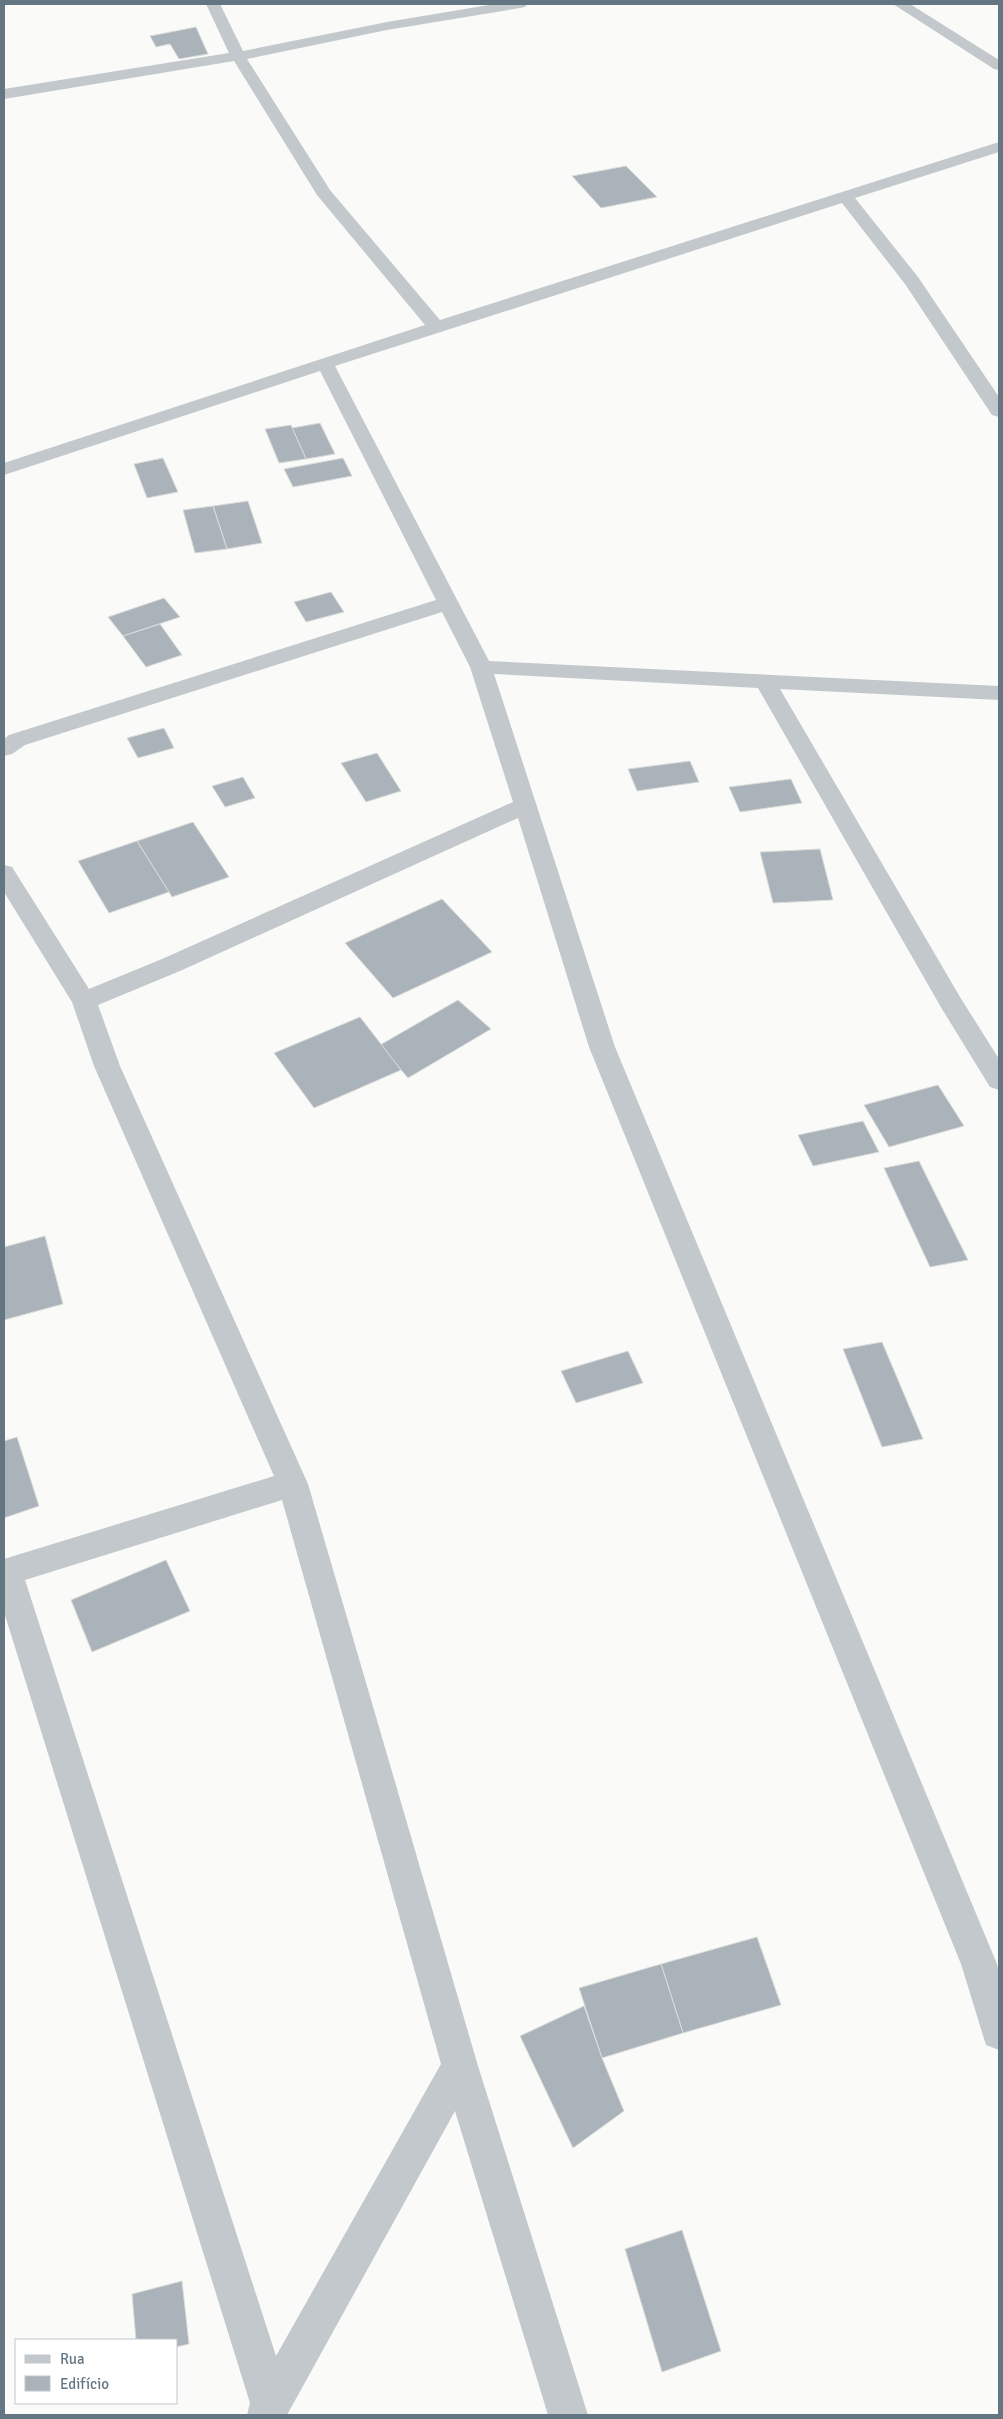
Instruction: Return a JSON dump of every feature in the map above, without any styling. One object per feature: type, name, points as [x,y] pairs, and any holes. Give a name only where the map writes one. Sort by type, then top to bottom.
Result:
[{"type":"street","points":[[213,4],[238,56],[323,192],[436,327]]},
{"type":"street","points":[[4,94],[238,56],[387,26],[520,4]]},
{"type":"street","points":[[900,4],[999,66]]},
{"type":"street","points":[[966,44],[999,51]]},
{"type":"street","points":[[4,469],[325,362],[999,147]]},
{"type":"street","points":[[845,196],[912,281],[999,411]]},
{"type":"street","points":[[325,362],[481,667],[602,1047],[979,1964],[999,2032]]},
{"type":"street","points":[[4,749],[17,740],[448,603]]},
{"type":"street","points":[[481,667],[999,693]]},
{"type":"street","points":[[765,681],[951,1003],[999,1080]]},
{"type":"street","points":[[84,1000],[171,965],[525,806]]},
{"type":"street","points":[[4,873],[84,1000],[107,1066],[293,1484],[460,2066],[568,2415]]},
{"type":"street","points":[[268,2410],[5,1572],[222,1504],[293,1484]]},
{"type":"street","points":[[268,2410],[460,2066]]},
{"type":"building","points":[[196,27],[208,54],[179,59],[170,44],[156,47],[150,36]]},
{"type":"building","points":[[626,166],[657,197],[601,208],[572,176]]},
{"type":"building","points":[[320,423],[335,454],[306,459],[292,428]]},
{"type":"building","points":[[291,425],[306,459],[279,463],[265,429]]},
{"type":"building","points":[[163,458],[178,492],[147,498],[134,464]]},
{"type":"building","points":[[343,458],[352,476],[293,487],[284,469]]},
{"type":"building","points":[[248,501],[262,543],[227,549],[213,506]]},
{"type":"building","points":[[213,506],[227,549],[195,553],[183,510]]},
{"type":"building","points":[[331,592],[344,612],[306,622],[294,602]]},
{"type":"building","points":[[164,598],[180,617],[123,636],[108,617]]},
{"type":"building","points":[[160,624],[182,655],[146,667],[123,636]]},
{"type":"building","points":[[164,728],[174,748],[138,758],[127,738]]},
{"type":"building","points":[[377,753],[401,791],[366,802],[341,763]]},
{"type":"building","points":[[690,761],[699,782],[637,791],[628,769]]},
{"type":"building","points":[[243,777],[255,798],[225,807],[212,786]]},
{"type":"building","points":[[791,779],[802,803],[740,812],[729,787]]},
{"type":"building","points":[[193,822],[229,877],[172,897],[137,841]]},
{"type":"building","points":[[137,841],[169,892],[109,913],[78,861]]},
{"type":"building","points":[[820,849],[833,900],[773,903],[760,852]]},
{"type":"building","points":[[442,899],[492,952],[393,998],[345,943]]},
{"type":"building","points":[[458,1000],[491,1029],[408,1078],[380,1045]]},
{"type":"building","points":[[360,1017],[401,1070],[314,1108],[274,1053]]},
{"type":"building","points":[[938,1085],[964,1126],[889,1147],[864,1105]]},
{"type":"building","points":[[863,1121],[879,1152],[813,1166],[798,1135]]},
{"type":"building","points":[[919,1161],[968,1260],[930,1267],[884,1168]]},
{"type":"building","points":[[45,1236],[63,1304],[4,1320],[4,1247]]},
{"type":"building","points":[[882,1342],[923,1439],[882,1447],[843,1349]]},
{"type":"building","points":[[628,1351],[643,1383],[576,1403],[561,1371]]},
{"type":"building","points":[[17,1437],[39,1506],[4,1518],[4,1441]]},
{"type":"building","points":[[166,1560],[190,1611],[92,1652],[71,1600]]},
{"type":"building","points":[[757,1937],[781,2005],[683,2033],[661,1964]]},
{"type":"building","points":[[661,1964],[683,2033],[602,2058],[579,1988]]},
{"type":"building","points":[[584,2006],[602,2058],[624,2111],[573,2148],[520,2036]]},
{"type":"building","points":[[682,2230],[721,2351],[662,2372],[625,2249]]},
{"type":"building","points":[[182,2281],[189,2344],[178,2347],[178,2339],[136,2339],[132,2294]]}]
